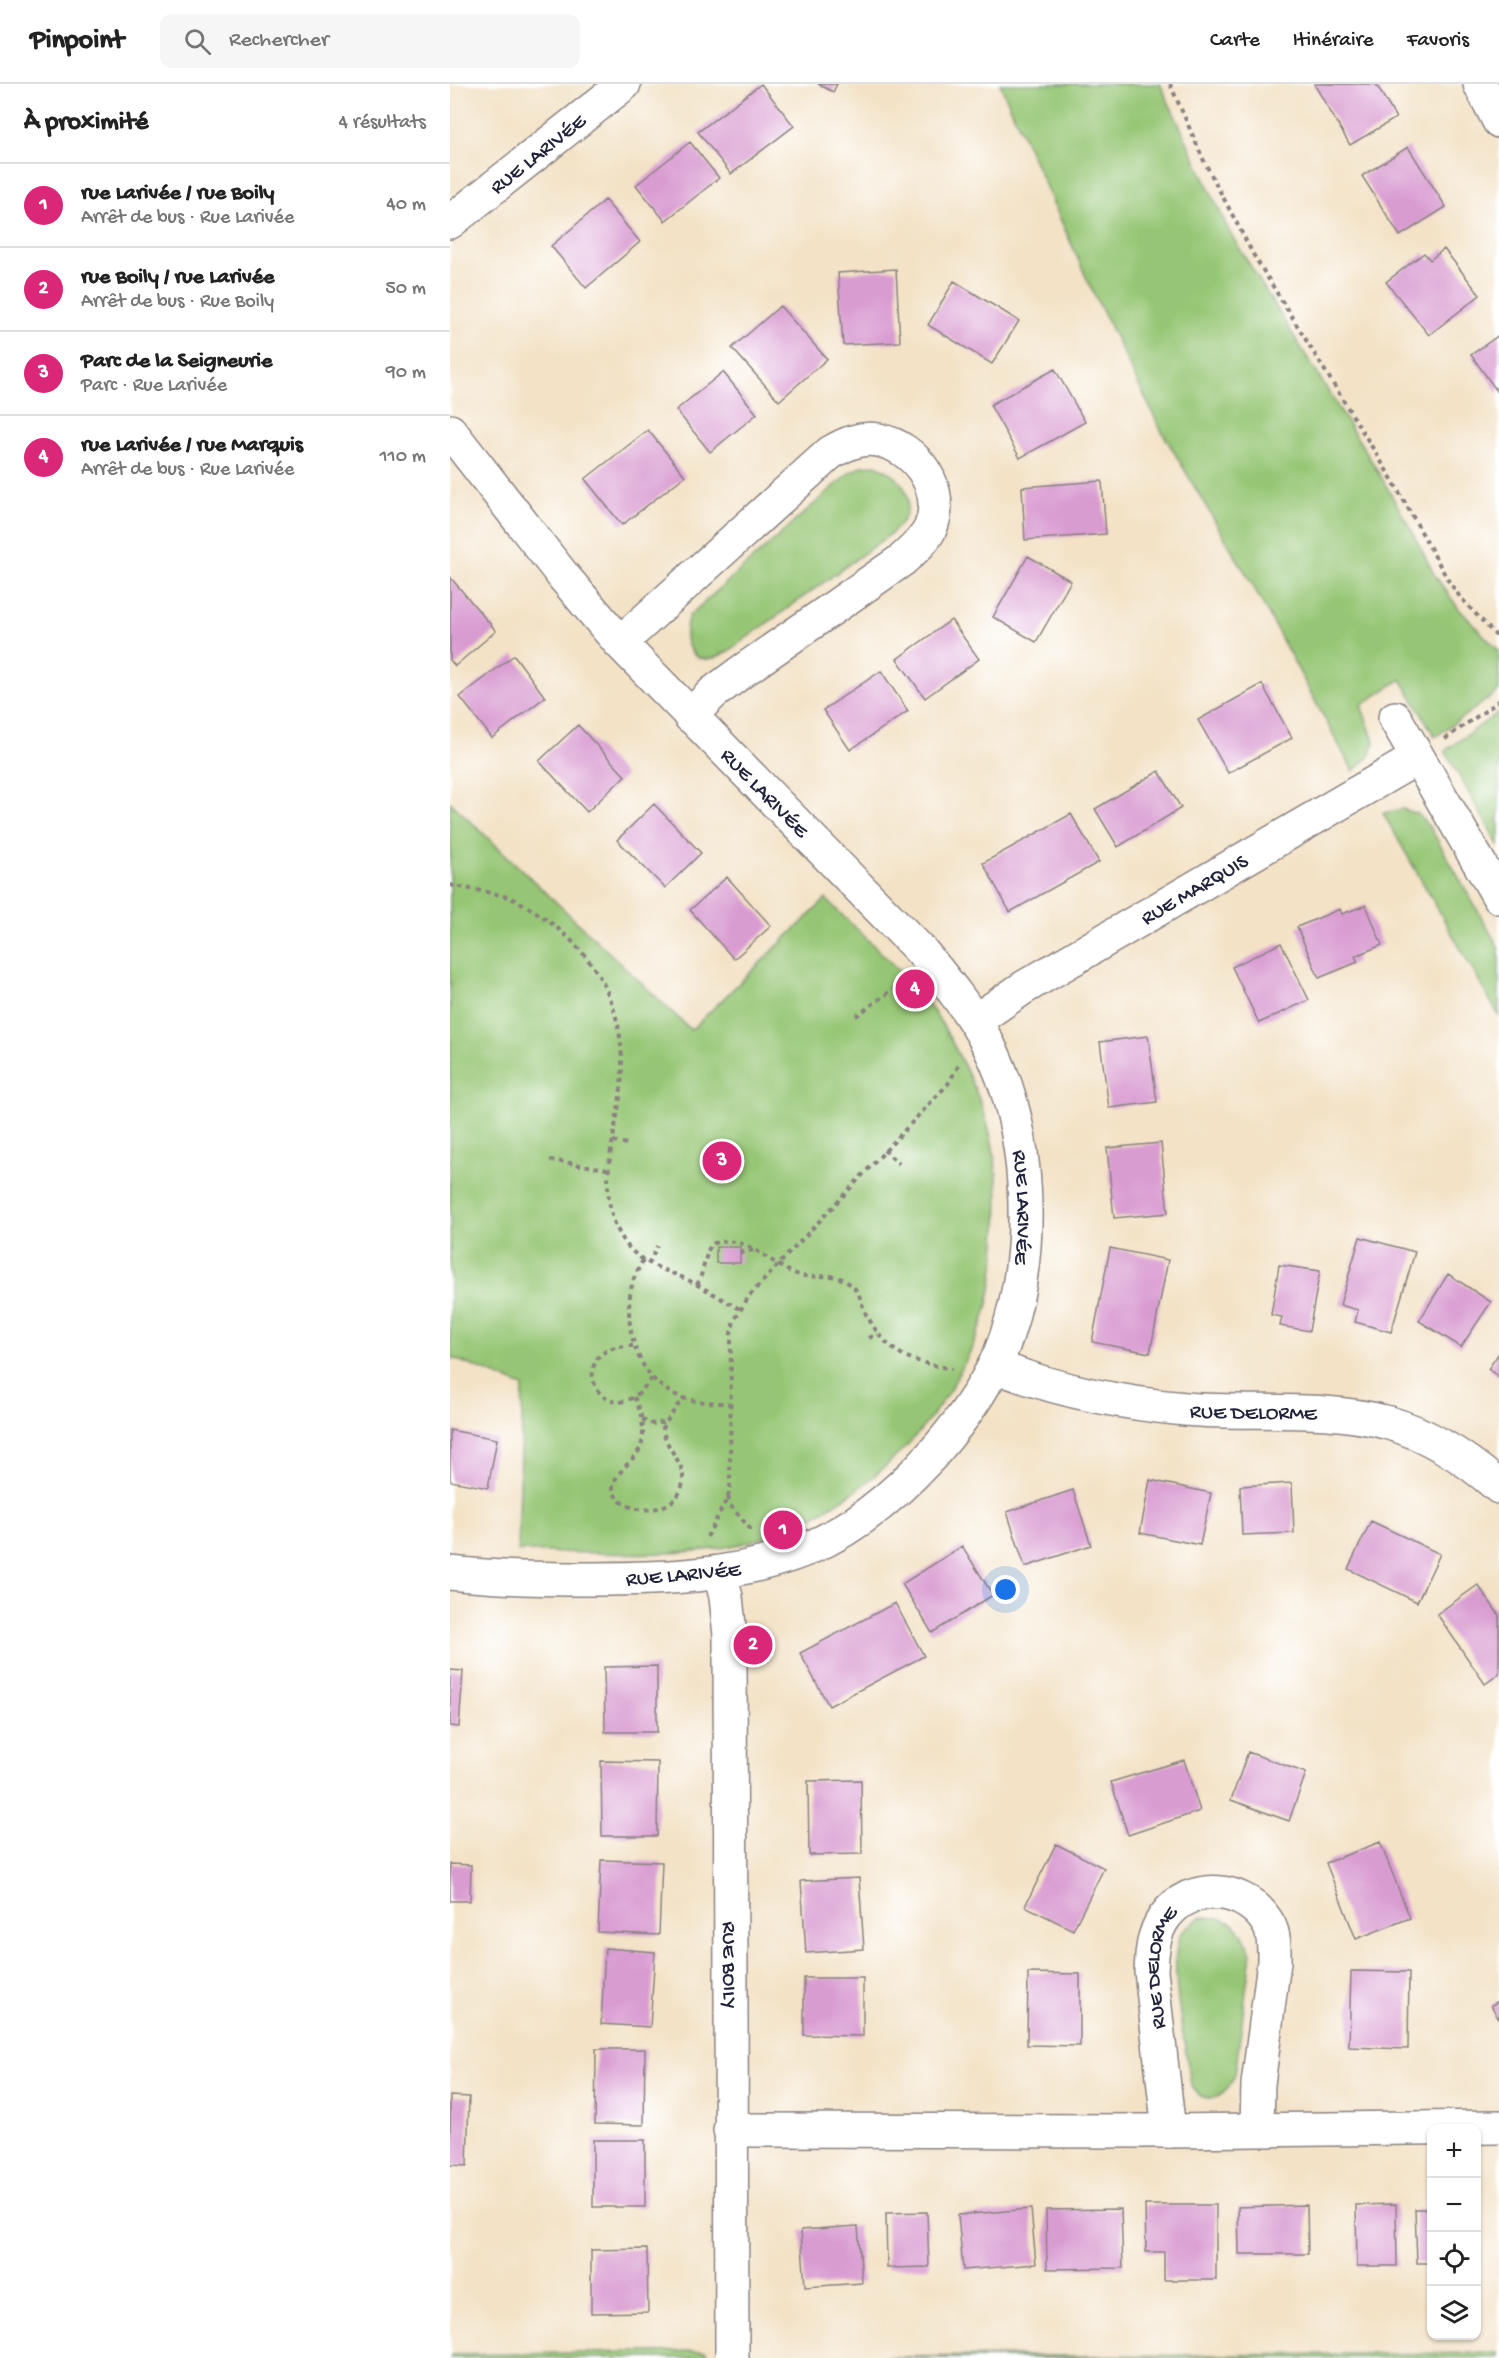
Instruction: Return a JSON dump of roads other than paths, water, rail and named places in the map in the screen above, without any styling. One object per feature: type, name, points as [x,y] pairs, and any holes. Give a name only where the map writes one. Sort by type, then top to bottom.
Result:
[{"type":"street","name":"RUE LARIVÉE","points":[[450,222],[624,84]]},
{"type":"street","points":[[1480,84],[1499,121]]},
{"type":"street","name":"RUE LARIVÉE","points":[[450,431],[564,577],[620,643],[922,952],[946,981],[975,1022],[994,1058],[1016,1128],[1024,1186],[1023,1245],[1019,1279],[1008,1329],[995,1366],[964,1416],[941,1444],[909,1479],[863,1517],[809,1548],[758,1566],[720,1573],[686,1577],[622,1579],[530,1578],[450,1573]]},
{"type":"street","points":[[620,643],[830,453],[846,444],[861,440],[878,440],[896,446],[912,456],[930,482],[934,497],[934,514],[930,530],[918,545],[902,560],[713,693],[690,716]]},
{"type":"street","points":[[1395,718],[1428,751],[1499,897]]},
{"type":"street","name":"RUE MARQUIS","points":[[975,1022],[1023,988],[1428,751]]},
{"type":"street","name":"RUE DELORME","points":[[995,1366],[1025,1378],[1064,1389],[1139,1403],[1235,1412],[1326,1413],[1390,1424],[1416,1433],[1471,1462],[1499,1487]]},
{"type":"street","name":"RUE BOILY","points":[[720,1573],[726,1597],[730,1635],[732,2358]]},
{"type":"street","name":"RUE DELORME","points":[[1169,2131],[1151,1971],[1152,1951],[1156,1933],[1174,1906],[1189,1897],[1209,1892],[1228,1893],[1245,1900],[1260,1912],[1270,1927],[1274,1943],[1274,1962],[1258,2084],[1257,2128]]},
{"type":"street","points":[[730,2130],[1169,2131],[1257,2128],[1499,2127]]},
{"type":"place","name":"rue Larivée / rue Marquis","points":[[915,989]]},
{"type":"place","name":"Parc de la Seigneurie","points":[[722,1161]]},
{"type":"place","name":"rue Larivée / rue Boily","points":[[783,1530]]},
{"type":"place","name":"rue Boily / rue Larivée","points":[[753,1645]]}]
